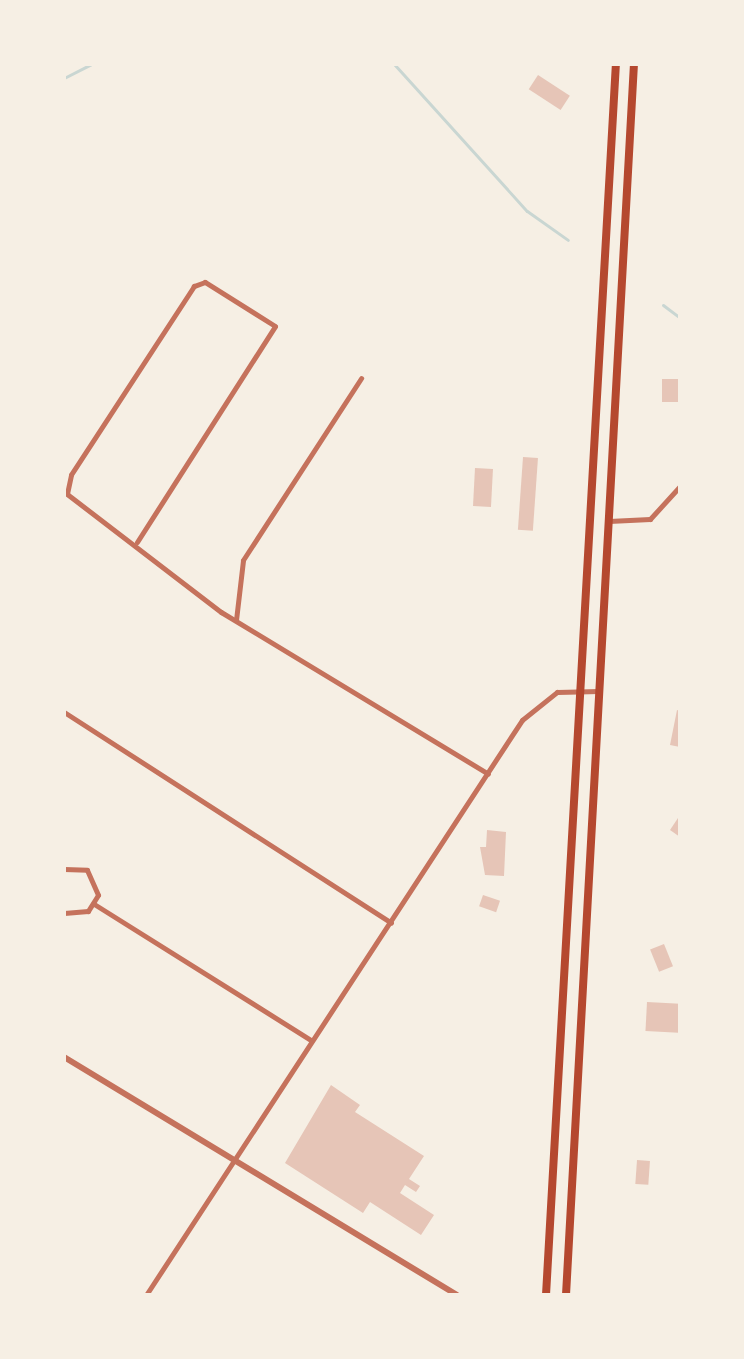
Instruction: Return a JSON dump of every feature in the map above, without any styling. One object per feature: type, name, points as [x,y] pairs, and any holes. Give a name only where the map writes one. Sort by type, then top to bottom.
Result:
[{"type":"highway","points":[[546,1295],[616,64]]},
{"type":"highway","points":[[566,1295],[634,64]]},
{"type":"highway","points":[[602,319],[620,320]]},
{"type":"highway","points":[[591,514],[609,521]]},
{"type":"highway","points":[[563,1016],[581,1017]]},
{"type":"street","points":[[137,542],[275,326],[205,282],[194,286],[71,475],[67,494],[137,542],[236,621],[488,774]]},
{"type":"street","points":[[236,621],[243,560],[361,378]]},
{"type":"street","points":[[609,521],[650,519],[680,486]]},
{"type":"street","points":[[146,1295],[311,1040],[539,702],[581,689],[599,691]]},
{"type":"street","points":[[64,712],[391,923]]},
{"type":"street","points":[[64,869],[78,867],[94,877],[94,904]]},
{"type":"street","points":[[94,904],[311,1040]]},
{"type":"street","points":[[64,913],[79,915],[94,904]]},
{"type":"street","points":[[64,1057],[457,1295]]},
{"type":"building","points":[[538,75],[570,96],[561,110],[529,89]]},
{"type":"building","points":[[662,379],[680,379],[680,402],[662,402]]},
{"type":"building","points":[[523,457],[538,458],[533,531],[518,530]]},
{"type":"building","points":[[475,468],[493,469],[491,507],[473,506]]},
{"type":"building","points":[[677,710],[680,711],[680,747],[670,745]]},
{"type":"building","points":[[680,815],[680,837],[670,830]]},
{"type":"building","points":[[487,830],[506,832],[504,876],[485,875],[480,847],[486,847]]},
{"type":"building","points":[[483,895],[500,901],[496,912],[479,906]]},
{"type":"building","points":[[664,944],[673,966],[659,972],[650,950]]},
{"type":"building","points":[[647,1002],[680,1004],[678,1033],[645,1031]]},
{"type":"building","points":[[331,1085],[360,1105],[355,1112],[424,1156],[409,1179],[420,1186],[416,1192],[405,1185],[400,1193],[434,1215],[421,1235],[370,1202],[363,1213],[285,1163]]},
{"type":"building","points":[[637,1160],[650,1161],[648,1185],[635,1184]]},
{"type":"waterway","points":[[64,78],[91,64]]},
{"type":"waterway","points":[[394,64],[527,211],[568,240]]},
{"type":"waterway","points":[[663,305],[680,318]]}]
